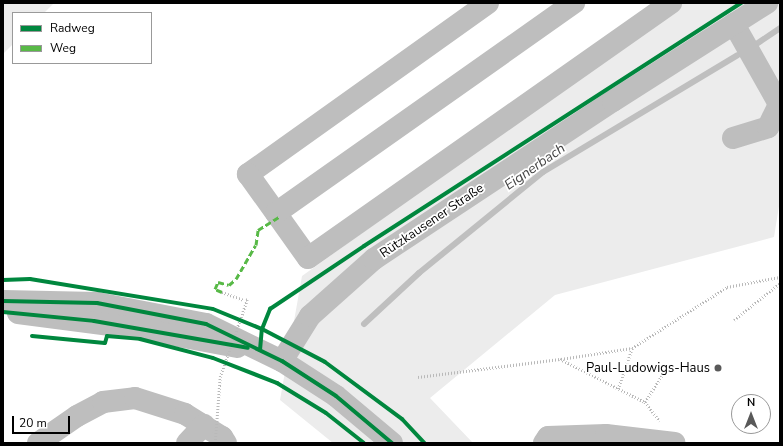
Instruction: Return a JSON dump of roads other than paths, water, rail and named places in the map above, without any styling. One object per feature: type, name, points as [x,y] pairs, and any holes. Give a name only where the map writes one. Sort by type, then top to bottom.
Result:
[{"type":"street","points":[[488,3],[248,174],[308,258],[670,3]]},
{"type":"street","points":[[276,213],[574,3]]},
{"type":"street","name":"Rützkausener Straße","points":[[282,362],[310,316],[374,259],[613,101],[767,3]]},
{"type":"street","points":[[733,138],[768,127],[779,105],[734,24]]},
{"type":"street","points":[[3,301],[97,303],[206,324],[282,362],[336,396],[392,443]]},
{"type":"street","points":[[3,312],[94,321],[260,350]]},
{"type":"street","points":[[38,443],[77,416],[103,402],[135,398],[185,414],[210,434],[222,437],[226,443]]},
{"type":"street","points":[[187,443],[210,434]]},
{"type":"street","points":[[544,443],[548,437],[675,443]]},
{"type":"waterway","name":"Eignerbach","points":[[752,47],[780,28]]},
{"type":"waterway","name":"Eignerbach","points":[[364,324],[419,273],[543,172],[738,55]]},
{"type":"place","name":"Paul-Ludowigs-Haus","points":[[718,368]]}]
